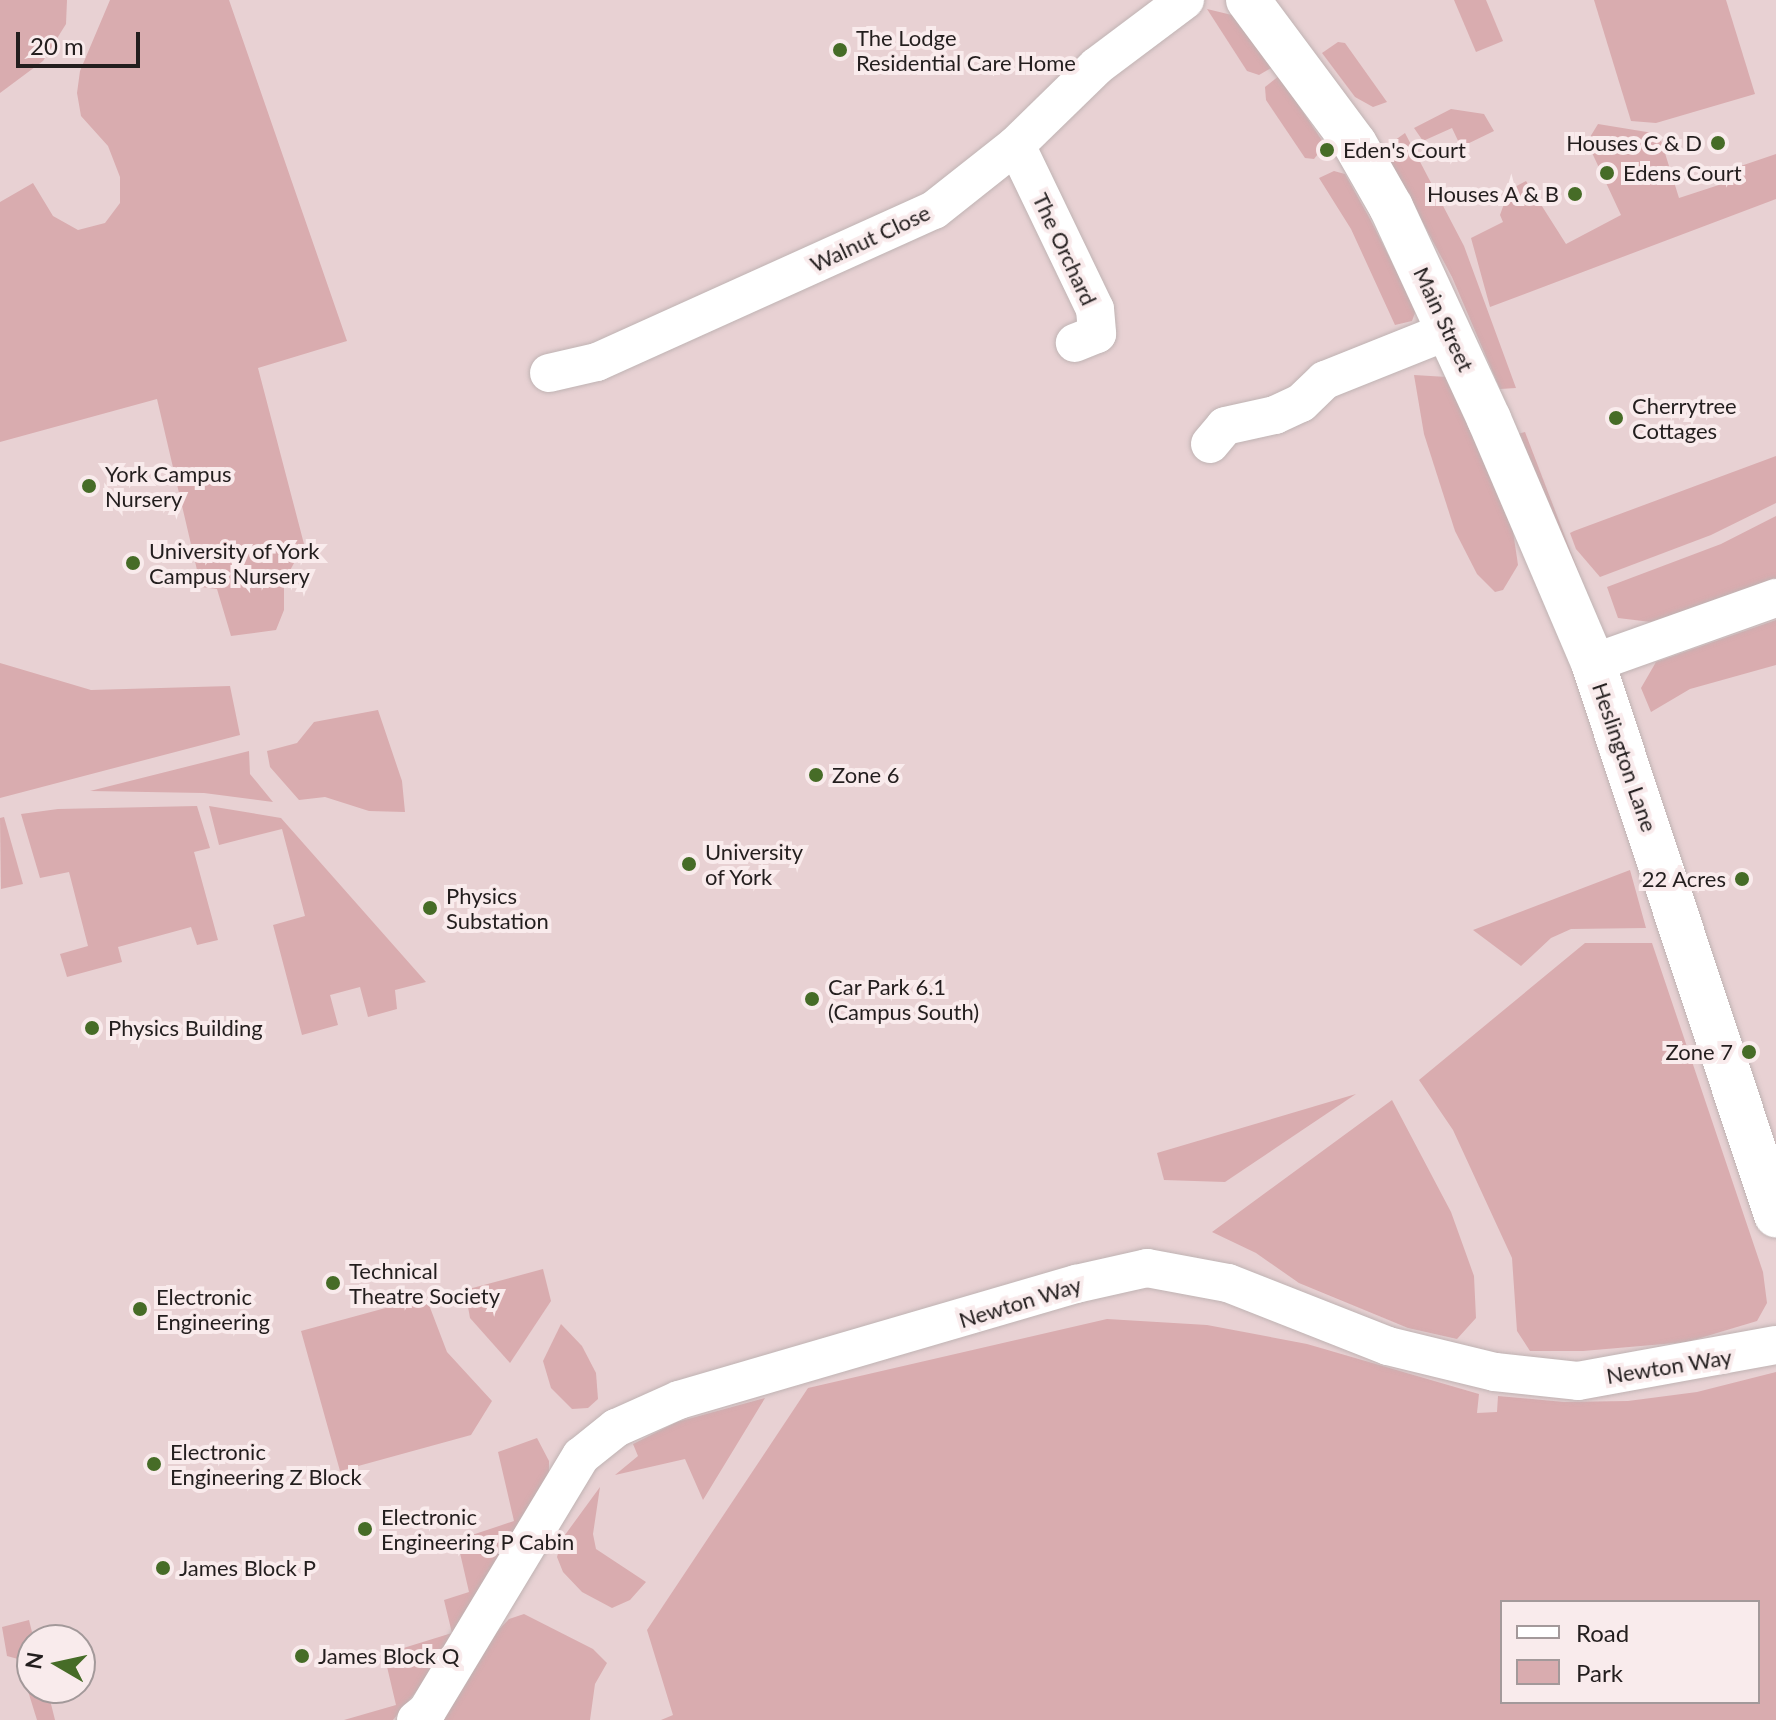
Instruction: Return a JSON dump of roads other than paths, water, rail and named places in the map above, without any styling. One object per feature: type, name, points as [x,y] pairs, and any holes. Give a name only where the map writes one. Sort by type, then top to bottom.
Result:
[{"type":"street","name":"Walnut Close","points":[[549,373],[597,362],[934,210],[1016,145],[1097,66],[1185,0]]},
{"type":"street","name":"Main Street","points":[[1248,0],[1355,144],[1450,330],[1593,663]]},
{"type":"street","name":"The Orchard","points":[[1016,145],[1095,309],[1097,334],[1075,343]]},
{"type":"street","points":[[1210,444],[1225,426],[1275,415],[1301,403],[1325,380],[1450,330]]},
{"type":"street","points":[[1593,663],[1776,598]]},
{"type":"street","name":"Heslington Lane","points":[[1593,663],[1776,1215]]},
{"type":"street","name":"Newton Way","points":[[416,1720],[427,1711],[581,1456],[616,1428],[679,1400],[1076,1284],[1147,1268],[1228,1283],[1388,1346],[1495,1372],[1578,1381],[1776,1345]]},
{"type":"place","name":"The Lodge Residential Care Home","points":[[840,50]]},
{"type":"place","name":"Houses C & D","points":[[1718,143]]},
{"type":"place","name":"Eden's Court","points":[[1327,150]]},
{"type":"place","name":"Edens Court","points":[[1607,173]]},
{"type":"place","name":"Houses A & B","points":[[1575,194]]},
{"type":"place","name":"Cherrytree Cottages","points":[[1616,418]]},
{"type":"place","name":"York Campus Nursery","points":[[89,486]]},
{"type":"place","name":"University of York Campus Nursery","points":[[133,563]]},
{"type":"place","name":"Zone 6","points":[[816,775]]},
{"type":"place","name":"University of York","points":[[689,864]]},
{"type":"place","name":"22 Acres","points":[[1742,879]]},
{"type":"place","name":"Physics Substation","points":[[430,908]]},
{"type":"place","name":"Car Park 6.1 (Campus South)","points":[[812,999]]},
{"type":"place","name":"Physics Building","points":[[92,1028]]},
{"type":"place","name":"Zone 7","points":[[1749,1052]]},
{"type":"place","name":"Technical Theatre Society","points":[[333,1283]]},
{"type":"place","name":"Electronic Engineering","points":[[140,1309]]},
{"type":"place","name":"Electronic Engineering Z Block","points":[[154,1464]]},
{"type":"place","name":"Electronic Engineering P Cabin","points":[[365,1529]]},
{"type":"place","name":"James Block P","points":[[163,1568]]},
{"type":"place","name":"James Block Q","points":[[302,1656]]}]
